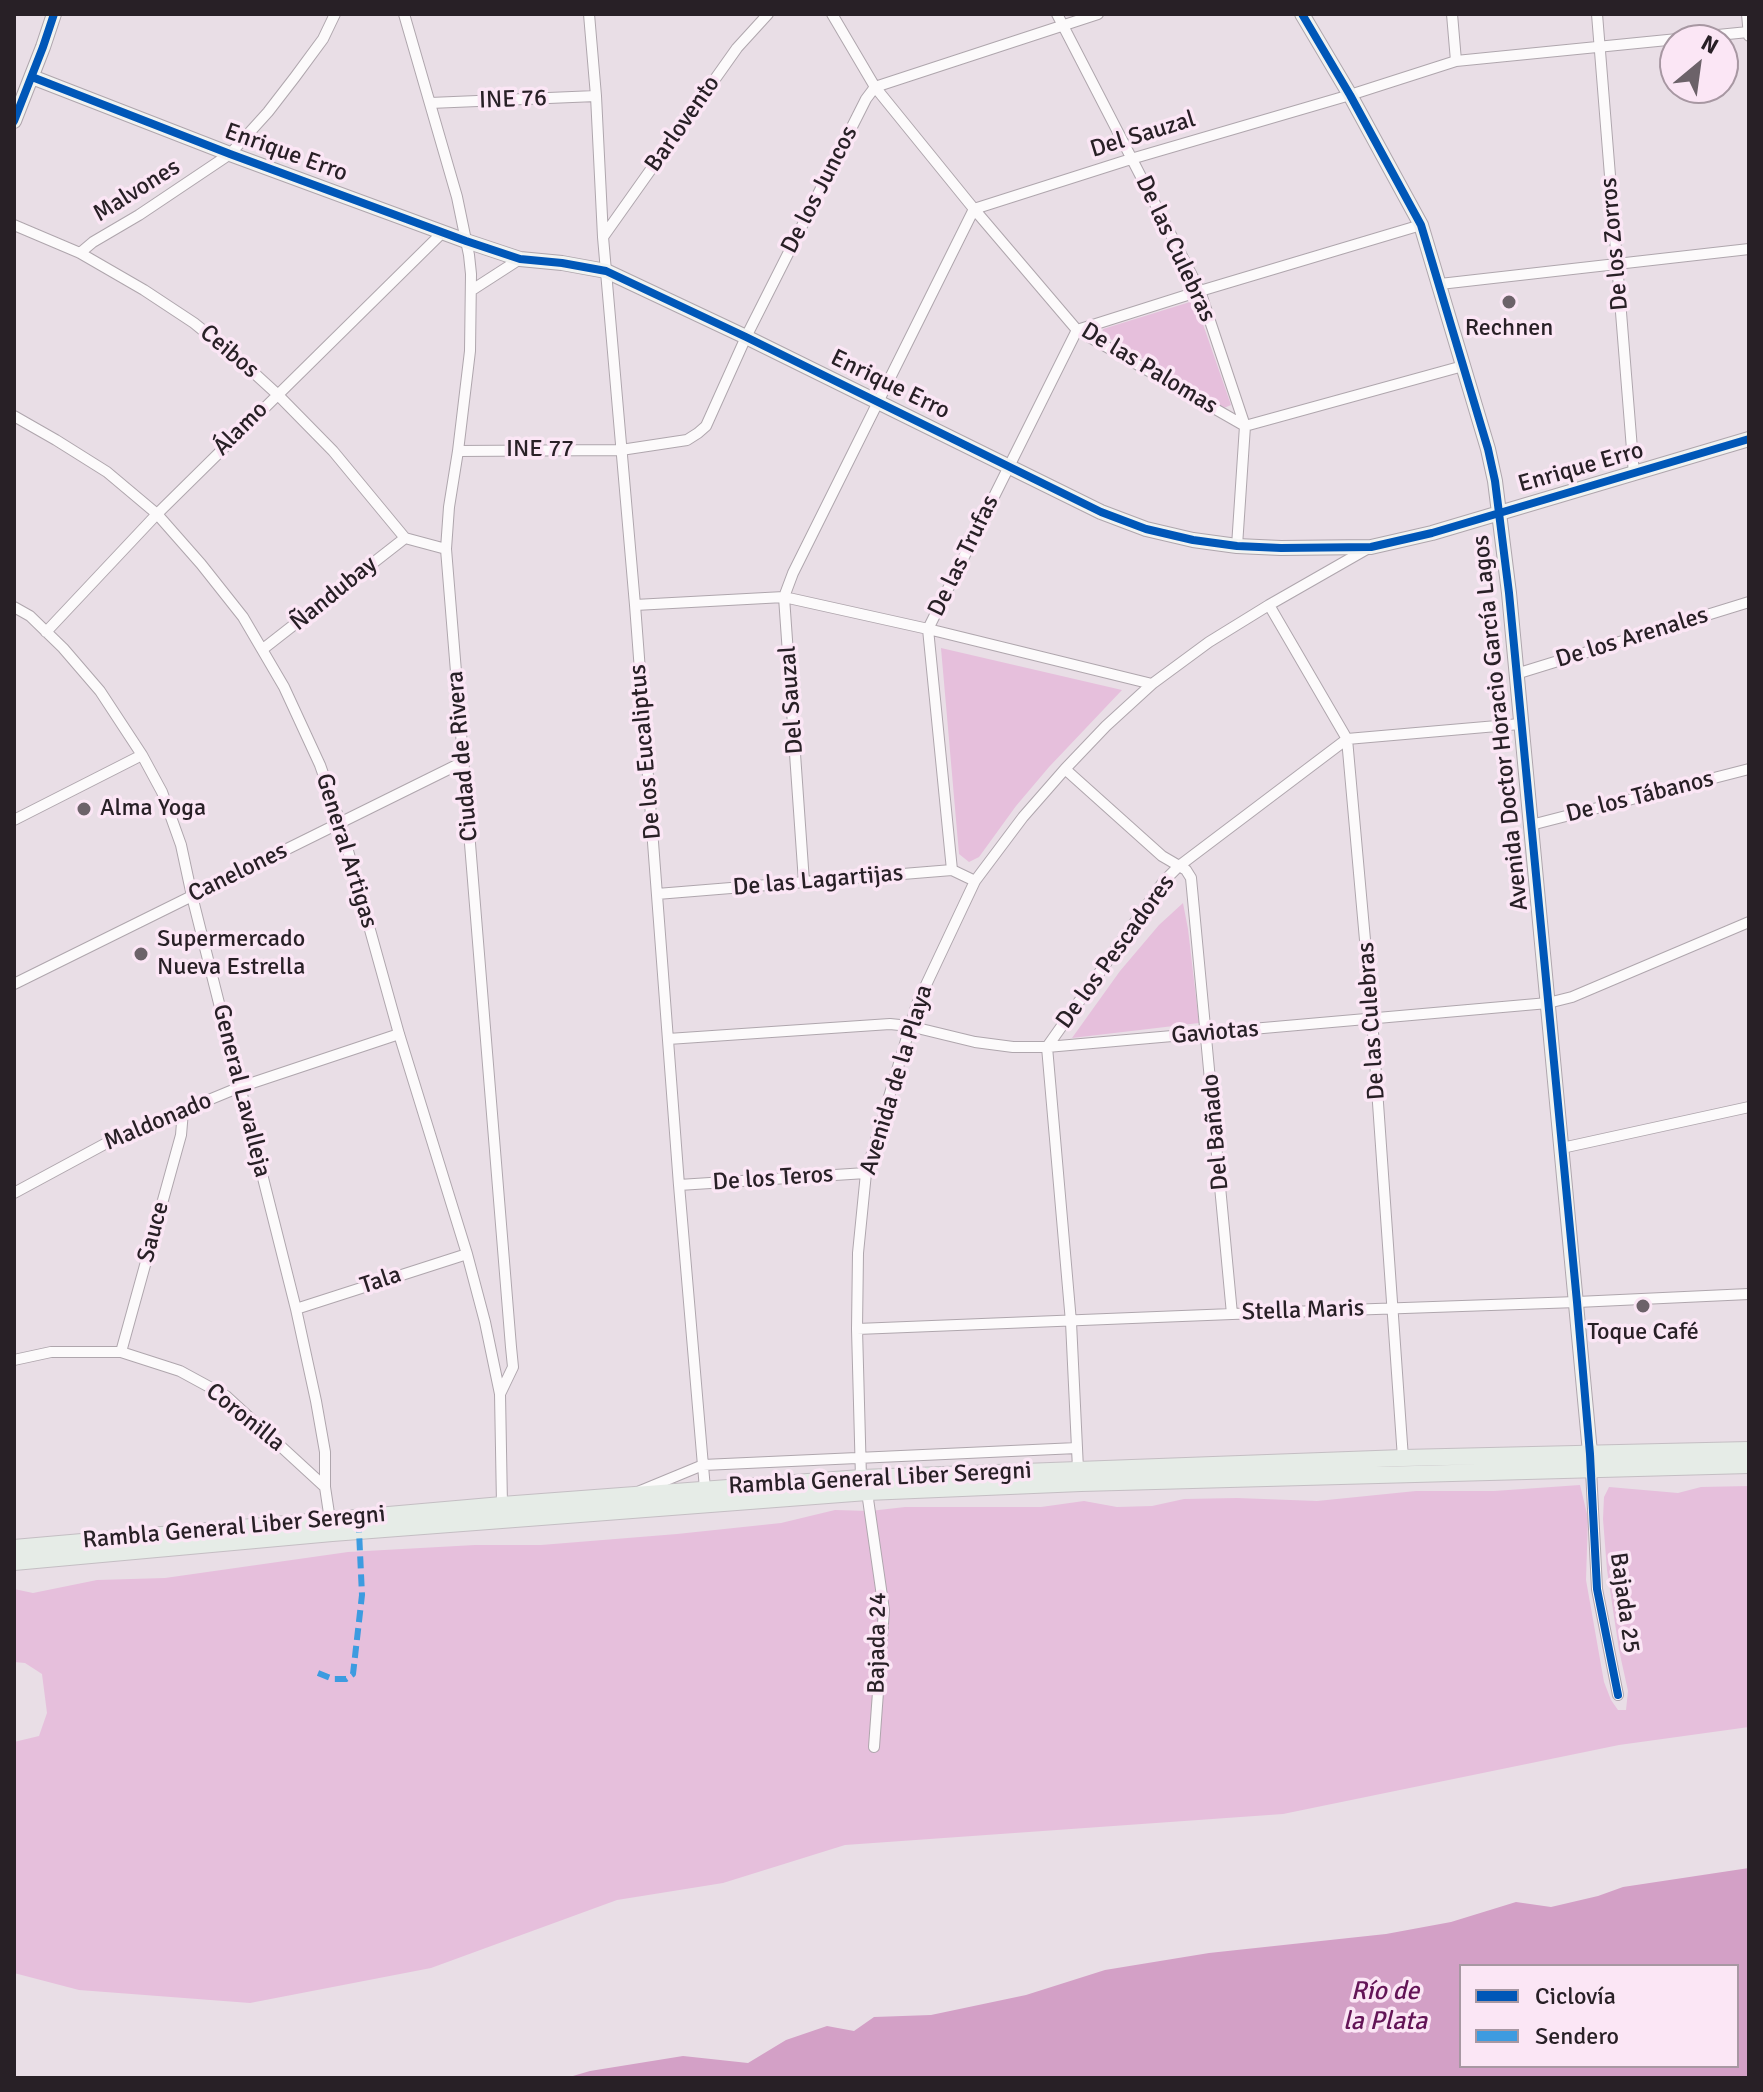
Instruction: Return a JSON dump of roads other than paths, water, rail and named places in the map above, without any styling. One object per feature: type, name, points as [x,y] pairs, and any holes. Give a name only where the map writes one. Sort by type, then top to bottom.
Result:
[{"type":"main road","name":"Rambla General Liber Seregni","points":[[14,1548],[705,1489],[1112,1482],[1591,1461],[1749,1450]]},
{"type":"main road","name":"Rambla General Liber Seregni","points":[[14,1562],[864,1485],[1078,1469],[1403,1458],[1749,1465]]},
{"type":"street","points":[[14,121],[54,14]]},
{"type":"street","name":"Malvones","points":[[80,253],[230,154],[295,77],[323,39],[335,14]]},
{"type":"street","name":"Ciudad de Rivera","points":[[404,14],[457,197],[472,290],[470,351],[446,549],[513,1367],[500,1394],[502,1505]]},
{"type":"street","name":"De los Eucaliptus","points":[[589,14],[603,237],[705,1489]]},
{"type":"street","name":"Barlovento","points":[[603,237],[737,48],[768,14]]},
{"type":"street","name":"De las Palomas","points":[[832,14],[875,87],[1077,330],[1245,426],[1463,366]]},
{"type":"street","points":[[875,87],[1060,19],[1098,14]]},
{"type":"street","name":"Avenida Doctor Horacio García Lagos","points":[[1302,14],[1421,225],[1488,449],[1500,513],[1591,1461]]},
{"type":"street","points":[[1452,14],[1456,61]]},
{"type":"street","name":"De los Zorros","points":[[1597,14],[1634,474]]},
{"type":"street","points":[[1747,14],[1749,38]]},
{"type":"street","name":"De las Culebras","points":[[1060,19],[1200,291],[1245,426],[1237,546]]},
{"type":"street","name":"Del Sauzal","points":[[804,882],[784,597],[793,573],[974,209],[1456,61],[1748,32]]},
{"type":"street","name":"Enrique Erro","points":[[32,77],[466,241],[520,259],[606,271],[1101,512],[1146,529],[1193,540],[1281,548],[1371,547],[1432,533],[1749,439]]},
{"type":"street","name":"De los Juncos","points":[[621,450],[687,440],[706,426],[746,337],[866,99],[875,87]]},
{"type":"street","name":"INE 76","points":[[430,103],[596,96]]},
{"type":"street","name":"Ceibos","points":[[14,225],[80,253],[194,323],[277,394],[333,451],[405,538]]},
{"type":"street","points":[[1077,330],[1421,225]]},
{"type":"street","name":"Álamo","points":[[46,632],[157,514],[443,232]]},
{"type":"street","points":[[1440,284],[1749,249]]},
{"type":"street","points":[[472,290],[520,259]]},
{"type":"street","name":"De las Trufas","points":[[952,870],[928,629],[1077,330]]},
{"type":"street","name":"General Artigas","points":[[14,416],[107,472],[157,514],[243,617],[284,687],[320,765],[340,822],[399,1034],[467,1254],[500,1394]]},
{"type":"street","name":"INE 77","points":[[458,451],[621,450]]},
{"type":"street","points":[[405,538],[446,549]]},
{"type":"street","name":"Ñandubay","points":[[263,649],[405,538]]},
{"type":"street","name":"Avenida de la Playa","points":[[864,1485],[859,1457],[857,1329],[858,1253],[866,1173],[922,991],[975,881],[1023,817],[1065,769],[1152,684],[1209,642],[1371,547]]},
{"type":"street","points":[[635,605],[784,597],[1152,684]]},
{"type":"street","name":"De los Arenales","points":[[1516,674],[1749,602]]},
{"type":"street","name":"De las Culebras","points":[[1269,605],[1347,739],[1372,1018],[1403,1458]]},
{"type":"street","name":"General Lavalleja","points":[[14,607],[30,616],[100,691],[162,792],[181,845],[296,1309],[325,1452],[325,1487],[330,1520]]},
{"type":"street","points":[[1347,739],[1520,724]]},
{"type":"street","name":"De los Pescadores","points":[[1078,1469],[1071,1322],[1047,1047],[1164,881],[1179,866],[1347,739]]},
{"type":"street","points":[[14,820],[142,755]]},
{"type":"street","name":"Canelones","points":[[14,984],[463,762]]},
{"type":"street","points":[[1065,769],[1162,856],[1179,866]]},
{"type":"street","name":"De los Tábanos","points":[[1531,825],[1749,769]]},
{"type":"street","name":"Del Bañado","points":[[1179,866],[1191,878],[1232,1314]]},
{"type":"street","points":[[952,870],[975,881]]},
{"type":"street","name":"De las Lagartijas","points":[[657,894],[952,870]]},
{"type":"street","name":"Gaviotas","points":[[668,1039],[890,1024],[975,1042],[1047,1047],[1548,1003],[1572,997],[1749,922]]},
{"type":"street","name":"Maldonado","points":[[14,1193],[114,1139],[240,1087],[399,1034]]},
{"type":"street","points":[[1562,1148],[1749,1107]]},
{"type":"street","name":"Sauce","points":[[121,1352],[181,1135],[183,1111]]},
{"type":"street","name":"De los Teros","points":[[679,1185],[866,1173]]},
{"type":"street","name":"Tala","points":[[296,1309],[467,1254]]},
{"type":"street","name":"Stella Maris","points":[[857,1329],[1749,1294]]},
{"type":"street","name":"Coronilla","points":[[14,1360],[51,1352],[121,1352],[180,1371],[226,1396],[325,1487]]},
{"type":"street","points":[[629,1495],[703,1465],[1077,1448]]},
{"type":"street","name":"Bajada 25","points":[[1591,1461],[1597,1589],[1618,1695]]},
{"type":"street","name":"Bajada 24","points":[[864,1485],[884,1610],[874,1747]]},
{"type":"water","name":"Río de la Plata","points":[[1749,1868],[1749,2078],[566,2078],[590,2071],[683,2056],[748,2063],[786,2040],[827,2026],[854,2031],[874,2017],[931,2015],[1026,1995],[1105,1970],[1209,1953],[1386,1934],[1451,1922],[1516,1902],[1551,1907],[1623,1887]]},
{"type":"place","name":"Rechnen","points":[[1509,302]]},
{"type":"place","name":"Alma Yoga","points":[[84,809]]},
{"type":"place","name":"Supermercado Nueva Estrella","points":[[141,954]]},
{"type":"place","name":"Toque Café","points":[[1643,1306]]}]
